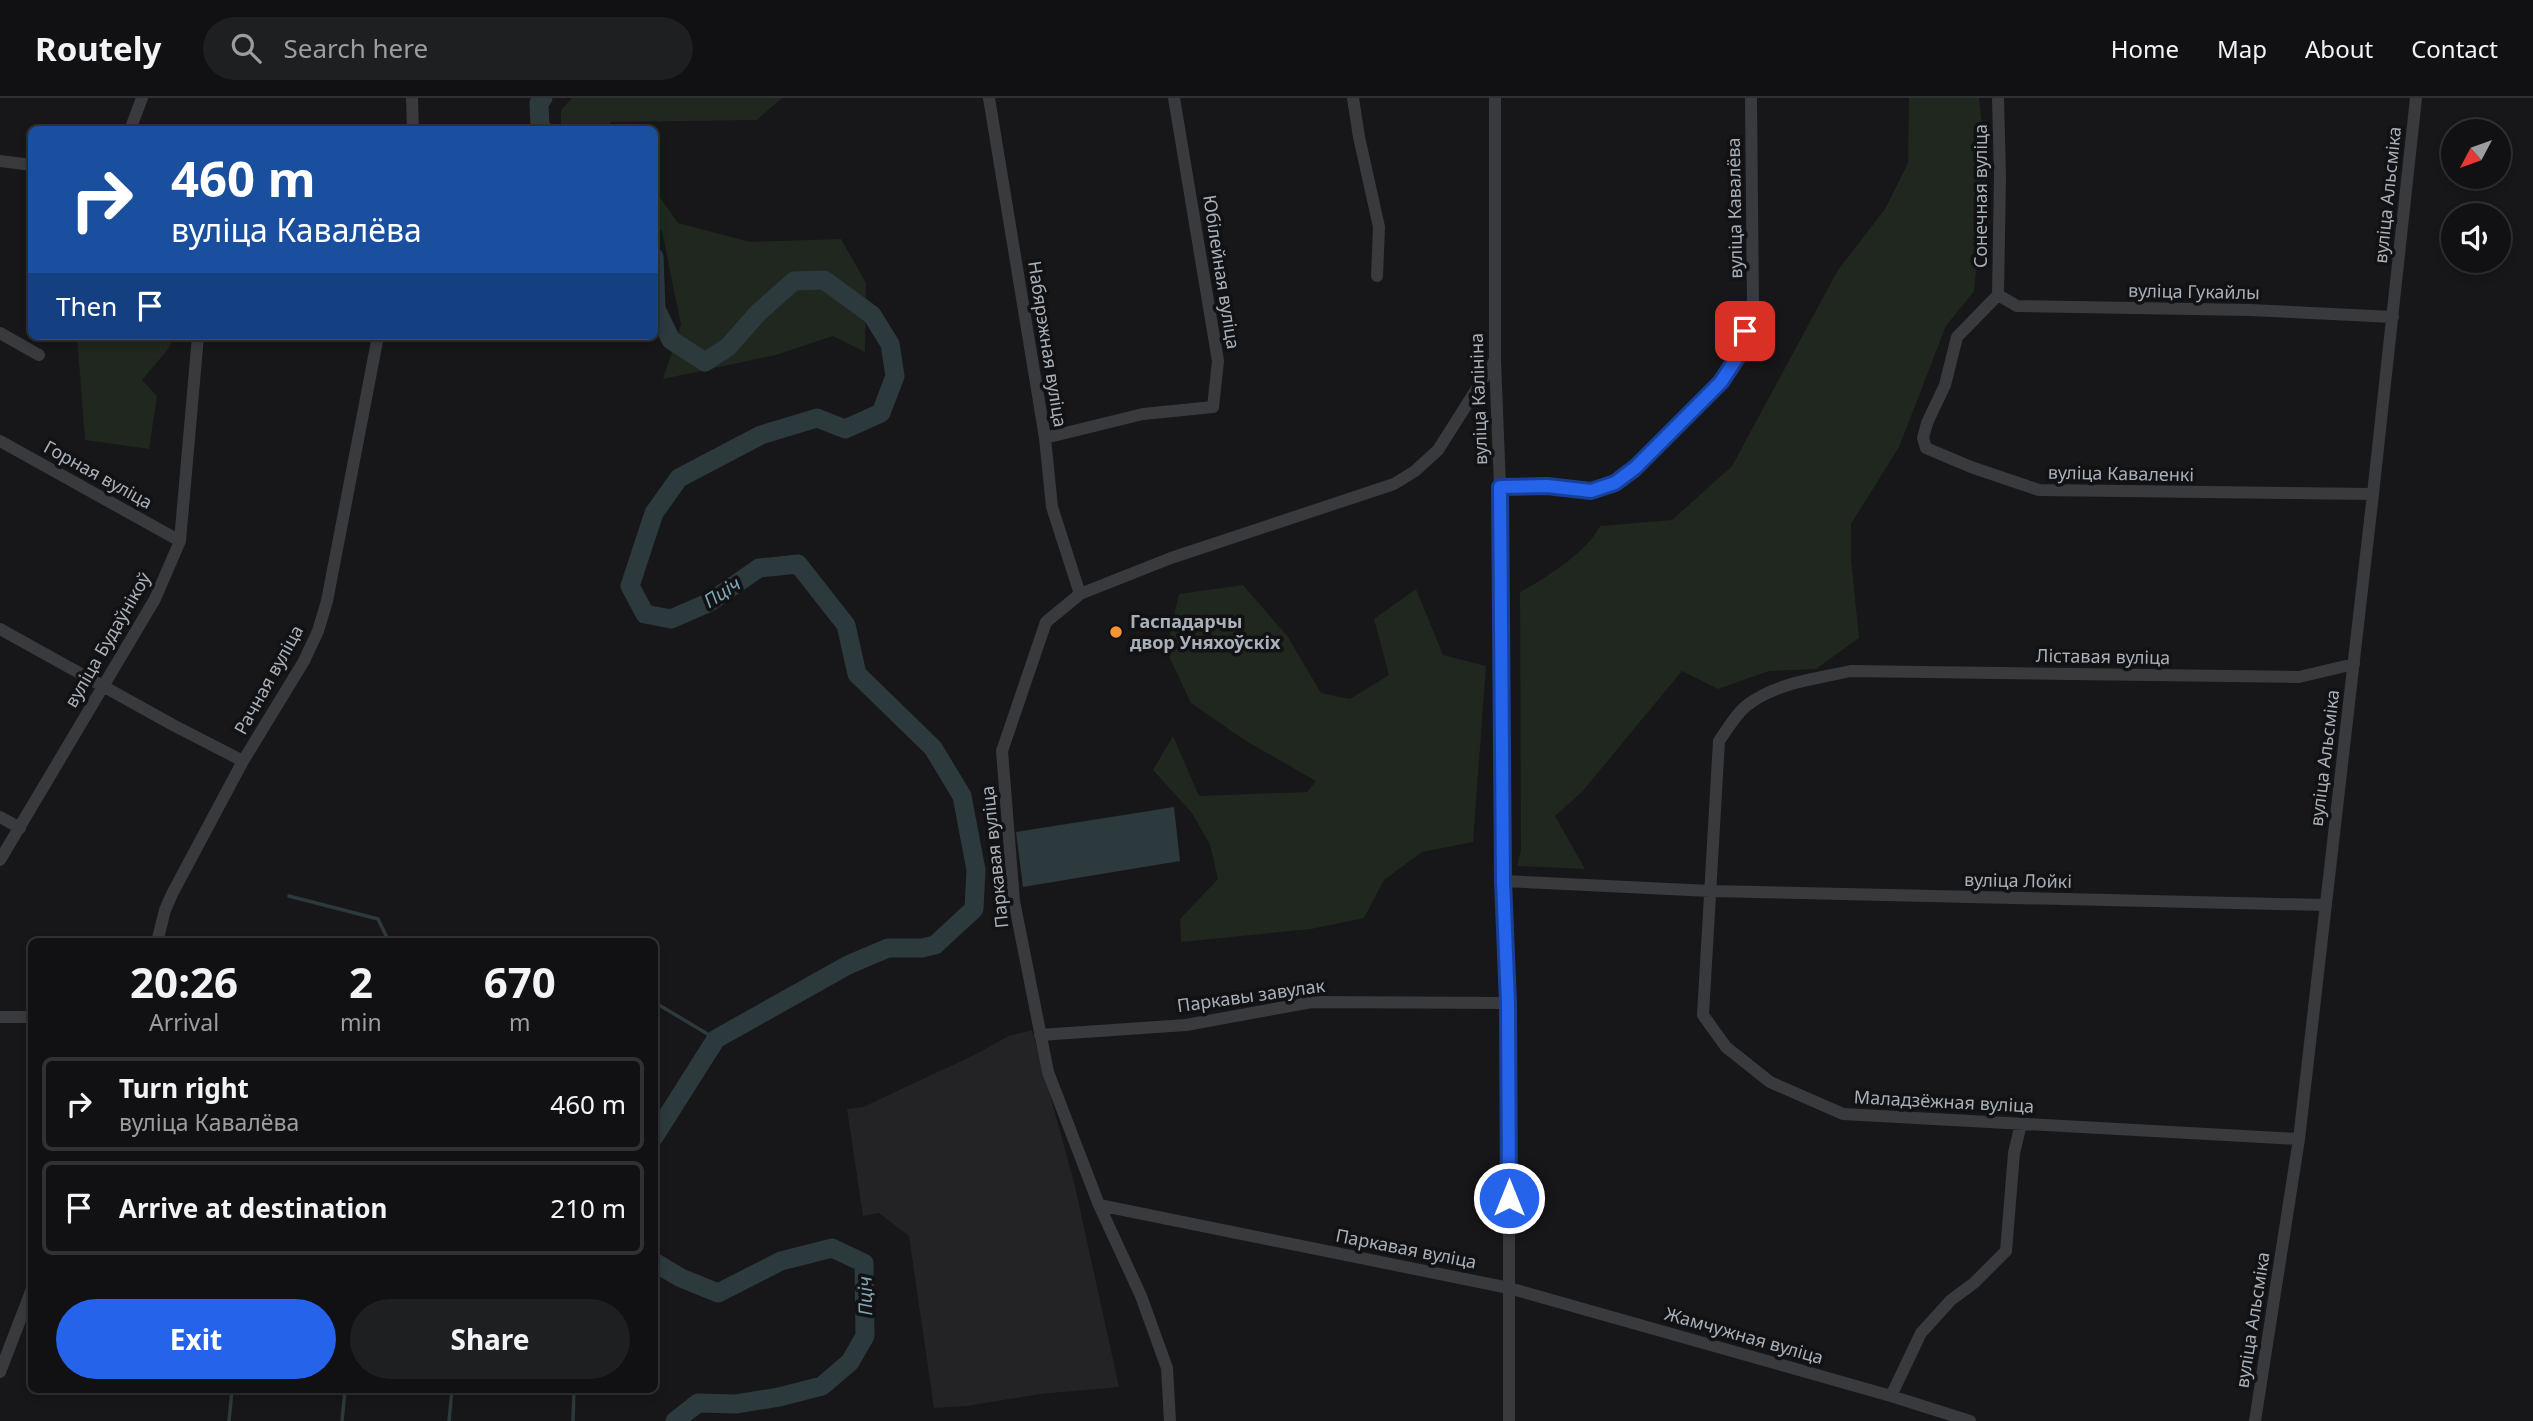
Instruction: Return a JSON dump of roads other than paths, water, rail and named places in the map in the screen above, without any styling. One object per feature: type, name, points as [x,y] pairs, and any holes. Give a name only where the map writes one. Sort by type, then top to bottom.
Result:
[{"type":"street","points":[[132,126],[142,98]]},
{"type":"street","points":[[412,98],[413,126]]},
{"type":"street","name":"Набярэжная вуліца","points":[[989,98],[1045,438],[1052,507],[1080,594]]},
{"type":"street","name":"Юбілейная вуліца","points":[[1045,438],[1143,414],[1213,407],[1218,361],[1174,98]]},
{"type":"street","points":[[1353,98],[1359,137],[1380,227],[1377,276]]},
{"type":"street","name":"вуліца Калініна","points":[[1495,98],[1494,360],[1500,487],[1503,881],[1508,1003],[1509,1421]]},
{"type":"street","name":"вуліца Кавалёва","points":[[1500,487],[1547,486],[1591,491],[1615,483],[1635,468],[1721,382],[1738,356],[1753,306],[1751,98]]},
{"type":"street","name":"Сонечная вуліца","points":[[1998,98],[1998,295]]},
{"type":"street","name":"вуліца Альсміка","points":[[2255,1421],[2299,1139],[2416,98]]},
{"type":"street","points":[[0,161],[28,164]]},
{"type":"street","name":"вуліца Гукайлы","points":[[1998,295],[2017,306],[2250,310],[2393,317]]},
{"type":"street","name":"вуліца Каваленкі","points":[[1998,295],[1957,337],[1945,385],[1923,438],[1926,448],[1971,467],[2039,490],[2373,495]]},
{"type":"street","points":[[0,333],[39,355]]},
{"type":"street","name":"вуліца Будаўнікоў","points":[[0,860],[155,599],[180,541],[198,340]]},
{"type":"street","name":"Рачная вуліца","points":[[158,938],[172,894],[243,761],[304,661],[318,631],[327,601],[377,340]]},
{"type":"street","name":"Паркавая вуліца","points":[[1494,360],[1438,450],[1415,471],[1394,484],[1171,558],[1080,594],[1046,622],[1002,751],[1014,901],[1040,1035],[1048,1072],[1099,1205],[1509,1288]]},
{"type":"street","name":"Горная вуліца","points":[[0,440],[180,541]]},
{"type":"street","points":[[0,629],[243,761]]},
{"type":"street","name":"Ліставая вуліца","points":[[1710,891],[1719,741],[1744,707],[1768,692],[1851,671],[2300,677],[2354,664]]},
{"type":"street","points":[[0,817],[20,828]]},
{"type":"street","name":"вуліца Лойкі","points":[[1503,881],[1710,891],[2325,905]]},
{"type":"street","name":"Маладзёжная вуліца","points":[[1710,891],[1703,1015],[1726,1046],[1770,1082],[1843,1114],[2299,1139]]},
{"type":"street","name":"Паркавы завулак","points":[[1040,1035],[1186,1025],[1312,1002],[1508,1003]]},
{"type":"street","points":[[0,1017],[28,1017]]},
{"type":"street","points":[[1891,1396],[1921,1333],[1951,1300],[1974,1283],[2006,1251],[2014,1153],[2021,1124]]},
{"type":"street","points":[[1099,1205],[1141,1296],[1167,1368],[1170,1421]]},
{"type":"street","name":"Жамчужная вуліца","points":[[1509,1288],[1891,1396],[1970,1421]]},
{"type":"street","points":[[0,1372],[28,1299]]},
{"type":"waterway","name":"Пціч","points":[[541,126],[539,103],[543,98]]},
{"type":"waterway","name":"Пціч","points":[[658,313],[671,340],[705,362],[728,347],[758,313],[794,281],[824,280],[872,315],[890,344],[895,376],[881,413],[845,429],[817,418],[761,435],[679,478],[654,513],[630,586],[645,614],[671,619],[710,602],[759,568],[798,564],[846,625],[857,674],[933,748],[962,796],[976,870],[974,909],[935,945],[922,948],[888,948],[848,965],[716,1039],[658,1131]]},
{"type":"waterway","points":[[289,896],[378,919],[387,938]]},
{"type":"waterway","points":[[658,1004],[716,1039]]},
{"type":"waterway","name":"Пціч","points":[[658,1264],[681,1278],[718,1293],[781,1261],[832,1248],[864,1263],[865,1336],[850,1362],[822,1386],[736,1404],[698,1403],[675,1421]]},
{"type":"waterway","points":[[229,1421],[232,1393]]},
{"type":"waterway","points":[[342,1421],[345,1393]]},
{"type":"waterway","points":[[449,1421],[452,1393]]},
{"type":"waterway","points":[[573,1421],[574,1393]]},
{"type":"place","name":"Гаспадарчы двор Уняхоўскіх","points":[[1116,632]]}]
